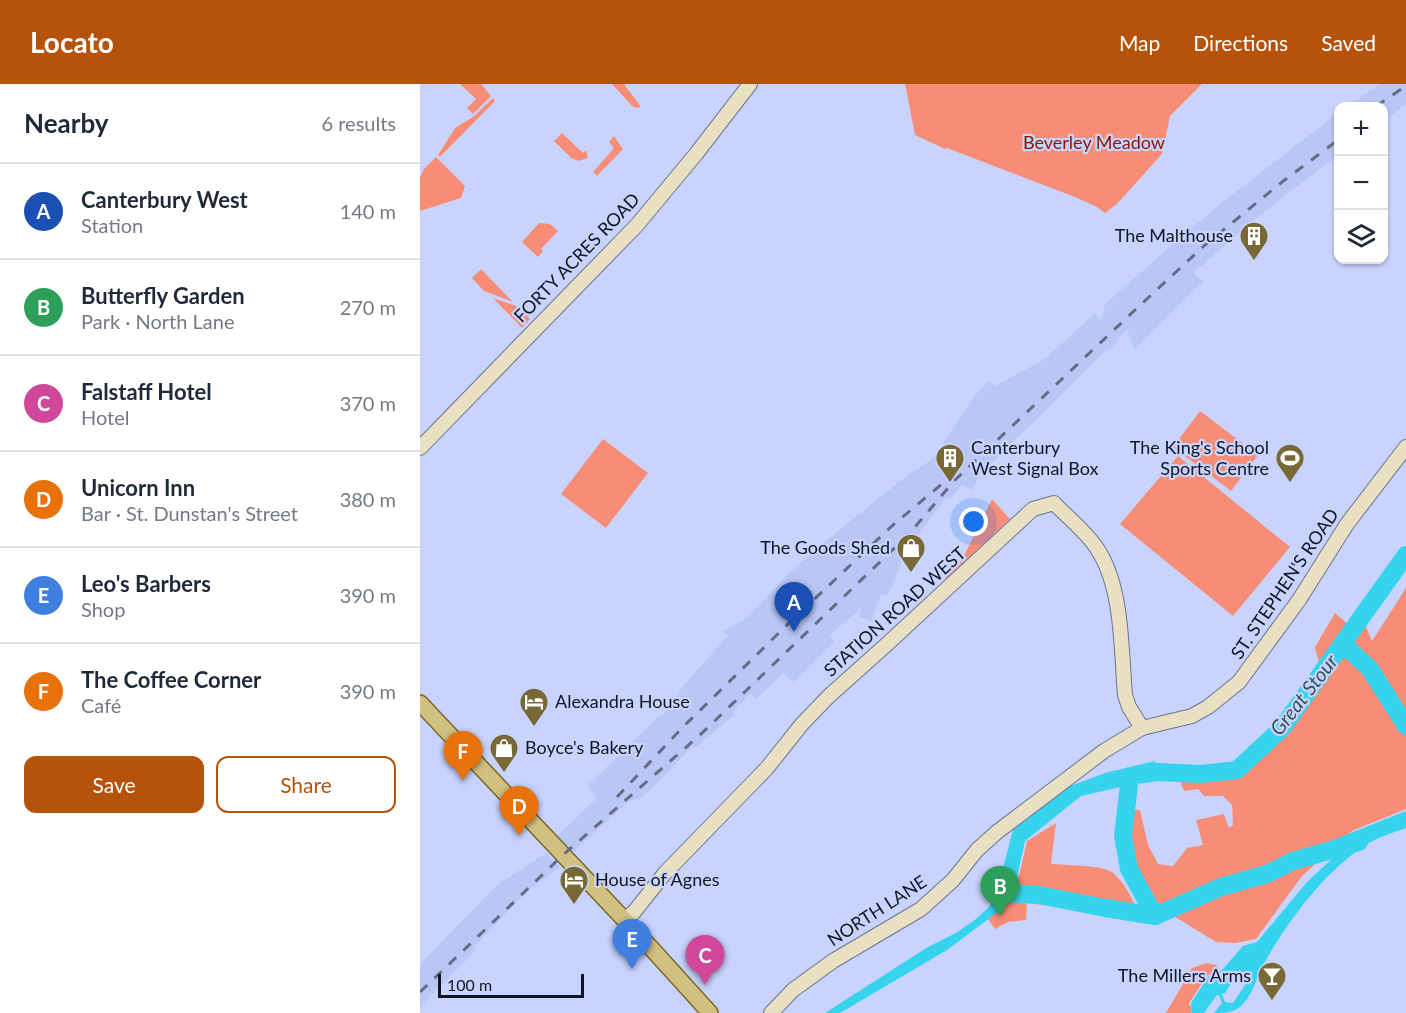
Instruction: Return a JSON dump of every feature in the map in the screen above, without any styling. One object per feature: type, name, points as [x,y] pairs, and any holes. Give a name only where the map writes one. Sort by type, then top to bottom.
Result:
[{"type":"main road","name":"FORTY ACRES ROAD","points":[[420,448],[637,225],[750,84]]},
{"type":"main road","name":"ST. STEPHEN'S ROAD","points":[[1142,729],[1192,716],[1208,707],[1239,682],[1299,600],[1347,524],[1406,447]]},
{"type":"main road","name":"STATION ROAD WEST","points":[[624,920],[679,857],[767,768],[802,724],[829,696],[1033,509],[1054,502],[1098,550],[1110,578],[1117,606],[1125,695],[1142,729]]},
{"type":"main road","points":[[420,703],[710,1013]]},
{"type":"main road","name":"NORTH LANE","points":[[771,1013],[793,990],[833,960],[921,909],[953,880],[977,850],[997,832],[1104,751],[1142,729]]},
{"type":"shaded area","points":[[1380,84],[1406,84],[1406,104],[1388,118],[1388,102],[1354,102]]},
{"type":"shaded area","points":[[1334,116],[1334,158],[1260,215],[1194,272],[1204,281],[1134,349],[1127,329],[1113,347],[1100,356],[979,476],[972,490],[962,485],[950,499],[947,497],[906,551],[893,584],[886,596],[881,595],[871,622],[859,617],[861,608],[830,635],[835,642],[793,682],[783,673],[756,699],[751,694],[732,712],[735,714],[696,747],[693,746],[644,796],[628,802],[573,852],[556,837],[597,798],[587,786],[660,715],[662,717],[684,685],[728,635],[723,631],[747,618],[787,575],[822,544],[909,474],[933,459],[975,395],[989,381],[995,386],[1045,359],[1095,313],[1099,320],[1101,319],[1105,304],[1220,204]]},
{"type":"shaded area","points":[[1155,761],[1160,778],[1081,796],[1025,841],[1011,899],[999,911],[947,950],[840,1013],[825,1013],[928,947],[956,933],[990,906],[1013,830],[1068,787],[1105,773]]},
{"type":"shaded area","points":[[1406,811],[1406,828],[1364,846],[1321,883],[1276,944],[1263,965],[1250,994],[1240,1007],[1230,1012],[1214,1013],[1222,1003],[1219,995],[1204,1013],[1192,1013],[1191,1003],[1208,977],[1222,970],[1243,946],[1257,942],[1308,881],[1334,857],[1338,838]],"holes":[[[1236,976],[1247,982],[1233,1003],[1225,1002],[1222,994]]]},
{"type":"shaded area","points":[[546,853],[560,867],[530,888],[474,947],[476,950],[420,1007],[420,964],[497,885]]},
{"type":"green space","points":[[460,84],[481,84],[491,96],[473,114],[467,108],[476,99]]},
{"type":"green space","points":[[612,84],[624,84],[641,107],[632,106]]},
{"type":"green space","name":"Beverley Meadow","points":[[905,84],[1202,84],[1170,116],[1162,154],[1117,204],[1105,213],[1075,197],[945,149],[915,135]]},
{"type":"green space","points":[[493,98],[495,101],[440,157],[438,155],[455,128],[473,117]]},
{"type":"green space","points":[[562,133],[583,153],[586,150],[588,158],[579,161],[571,158],[554,141]]},
{"type":"green space","points":[[614,136],[623,149],[597,176],[593,172],[614,148],[609,142]]},
{"type":"green space","points":[[436,157],[465,186],[461,198],[420,211],[420,177],[424,169]]},
{"type":"green space","points":[[539,223],[550,224],[558,231],[541,249],[543,251],[538,257],[522,242]]},
{"type":"green space","points":[[481,269],[513,302],[484,291],[472,278]]},
{"type":"green space","points":[[493,298],[519,307],[530,319],[522,328]]},
{"type":"green space","points":[[1200,411],[1258,455],[1231,491],[1173,447]]},
{"type":"green space","points":[[603,439],[648,473],[606,528],[561,494]]},
{"type":"green space","points":[[1178,456],[1290,547],[1233,616],[1120,524]]},
{"type":"green space","points":[[992,499],[1010,519],[946,579],[946,572],[960,564]]},
{"type":"green space","points":[[1406,588],[1406,809],[1352,831],[1302,876],[1256,939],[1236,943],[1216,942],[1154,904],[1138,879],[1130,860],[1126,835],[1128,809],[1140,810],[1148,845],[1158,864],[1173,866],[1187,848],[1203,845],[1196,820],[1224,814],[1229,828],[1233,825],[1232,805],[1223,796],[1204,796],[1198,789],[1184,791],[1178,776],[1209,778],[1240,773],[1290,732],[1308,694],[1323,679],[1315,647],[1335,613],[1357,632],[1364,622],[1372,641]]},
{"type":"green space","points":[[1056,823],[1051,864],[1092,867],[1112,872],[1125,887],[1140,917],[1027,903],[1026,920],[1008,922],[995,929],[988,919],[1010,900],[1018,880],[1027,841]]},
{"type":"green space","points":[[1207,963],[1216,965],[1220,969],[1207,976],[1189,1003],[1191,1013],[1166,1013],[1192,968]]},
{"type":"waterway","name":"Great Stour","points":[[1135,775],[1158,772],[1201,774],[1237,770],[1282,728],[1406,555]]},
{"type":"waterway","name":"Great Stour","points":[[1343,644],[1370,669],[1406,726]]},
{"type":"waterway","name":"Great Stour","points":[[1130,776],[1123,836],[1129,869],[1155,916]]},
{"type":"waterway","name":"Great Stour","points":[[1005,893],[1039,895],[1155,916],[1221,887],[1267,874],[1293,861],[1359,842]]},
{"type":"railway","points":[[1382,102],[1406,86]]},
{"type":"railway","points":[[420,992],[563,855],[700,735],[909,534],[954,481],[1135,310],[1205,245],[1334,143]]},
{"type":"railway","points":[[617,797],[684,726],[789,623],[893,525],[943,483]]},
{"type":"place","name":"The Malthouse","points":[[1254,262]]},
{"type":"place","name":"Canterbury West Signal Box","points":[[950,484]]},
{"type":"place","name":"The King's School Sports Centre","points":[[1290,484]]},
{"type":"place","name":"The Goods Shed","points":[[911,574]]},
{"type":"place","name":"Canterbury West","points":[[794,632]]},
{"type":"place","name":"Alexandra House","points":[[534,728]]},
{"type":"place","name":"Boyce's Bakery","points":[[504,774]]},
{"type":"place","name":"The Coffee Corner","points":[[463,781]]},
{"type":"place","name":"Unicorn Inn","points":[[519,836]]},
{"type":"place","name":"House of Agnes","points":[[574,906]]},
{"type":"place","name":"Butterfly Garden","points":[[1000,916]]},
{"type":"place","name":"Leo's Barbers","points":[[632,969]]},
{"type":"place","name":"Falstaff Hotel","points":[[705,985]]},
{"type":"place","name":"The Millers Arms","points":[[1272,1002]]}]
